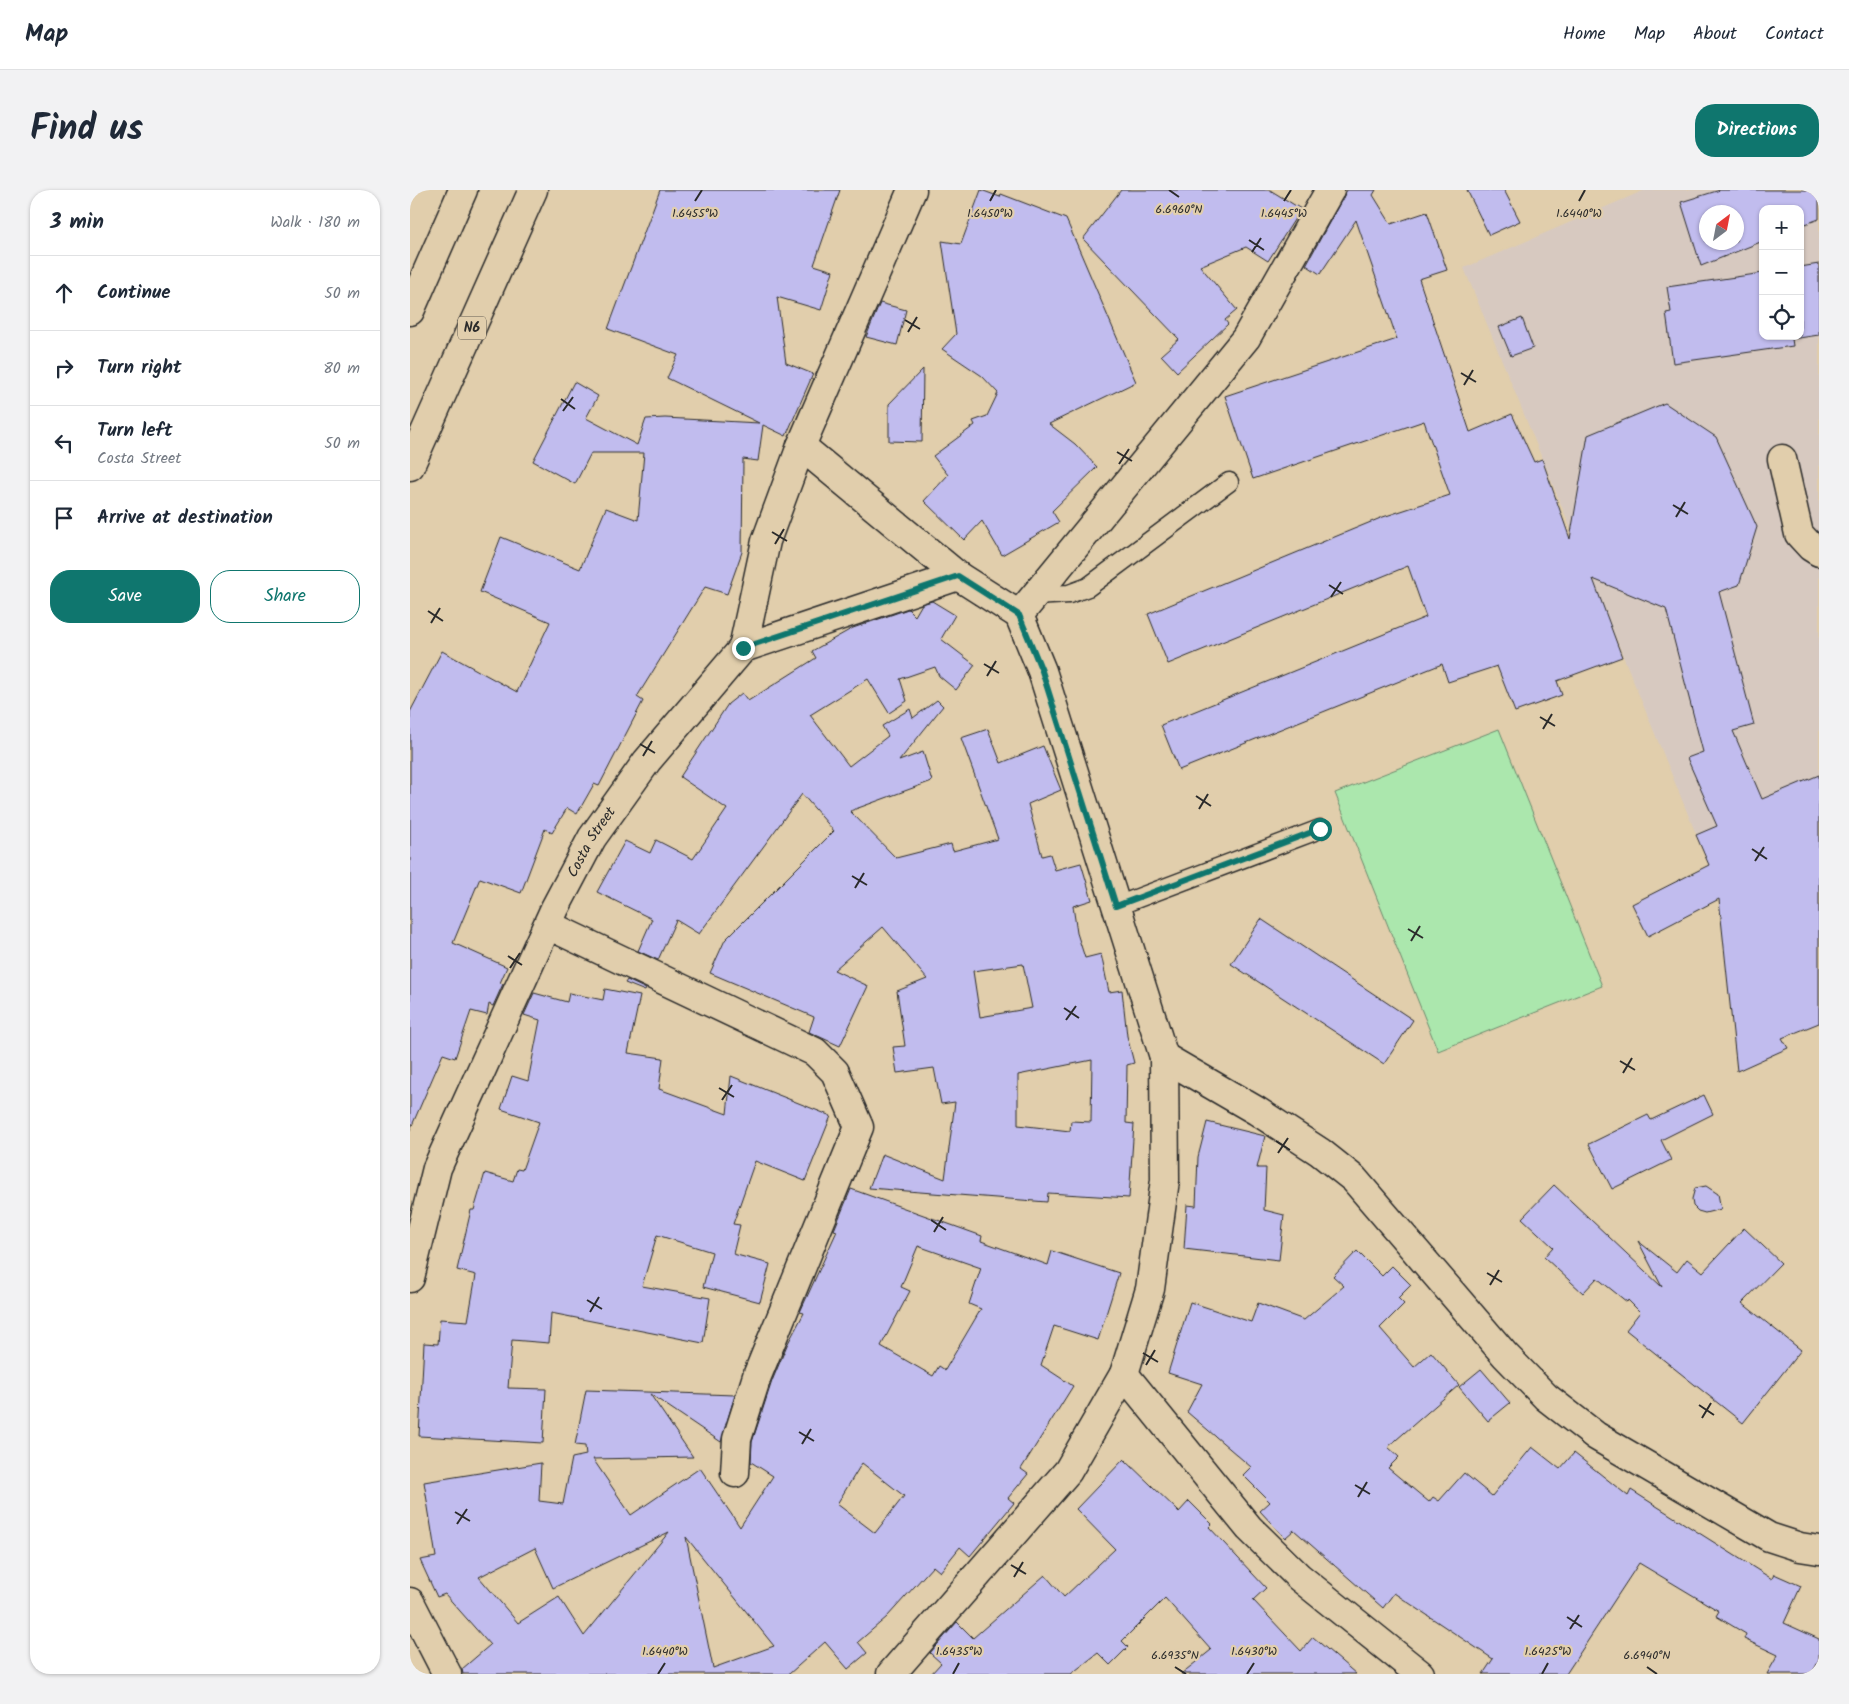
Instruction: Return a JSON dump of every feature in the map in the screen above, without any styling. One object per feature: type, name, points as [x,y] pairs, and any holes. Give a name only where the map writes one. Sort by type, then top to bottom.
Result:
[{"type":"main road","points":[[410,311],[463,190]]},
{"type":"main road","name":"N6","points":[[410,466],[533,190]]},
{"type":"main road","points":[[743,648],[766,541],[801,446],[912,190]]},
{"type":"main road","points":[[1026,606],[1246,338],[1330,190]]},
{"type":"main road","points":[[801,446],[958,576],[1026,606]]},
{"type":"main road","points":[[1782,459],[1799,534],[1811,547],[1819,552]]},
{"type":"main road","points":[[743,648],[958,576]]},
{"type":"main road","points":[[891,1674],[1068,1471],[1124,1374],[1150,1289],[1165,1180],[1164,1057],[1042,671],[1026,606]]},
{"type":"main road","name":"Costa Street","points":[[410,1278],[437,1168],[548,925],[592,838],[647,761],[743,648]]},
{"type":"main road","points":[[548,925],[815,1052],[835,1072],[859,1127],[757,1376],[737,1439],[735,1473]]},
{"type":"main road","points":[[1164,1057],[1257,1111],[1320,1152],[1354,1179],[1505,1355],[1546,1397],[1596,1436],[1769,1537],[1800,1547],[1819,1550]]},
{"type":"main road","points":[[1124,1374],[1249,1528],[1299,1578],[1420,1674]]},
{"type":"main road","points":[[410,1602],[448,1674]]},
{"type":"lane","points":[[1026,606],[1088,587],[1229,482]]},
{"type":"lane","points":[[1116,906],[1320,829]]},
{"type":"shaded area","points":[[1645,190],[1819,190],[1819,859],[1726,907],[1464,268]]},
{"type":"green space","points":[[1499,729],[1602,986],[1438,1051],[1335,793]]},
{"type":"building","points":[[660,190],[840,190],[814,265],[833,271],[821,310],[777,297],[786,363],[813,374],[786,436],[763,425],[758,461],[743,459],[742,552],[727,594],[705,587],[637,697],[643,701],[599,786],[594,784],[577,814],[567,808],[552,833],[545,829],[521,893],[480,878],[453,943],[507,967],[500,983],[503,984],[493,1006],[489,1004],[487,1015],[471,1011],[455,1058],[443,1054],[410,1130],[410,712],[442,651],[517,692],[550,622],[480,592],[501,537],[580,569],[606,508],[638,520],[644,453],[591,453],[575,484],[533,461],[574,382],[598,396],[586,418],[637,445],[646,419],[665,418],[759,423],[667,378],[678,355],[608,329]]},
{"type":"building","points":[[981,190],[1000,197],[1001,194],[1066,219],[1136,382],[1049,424],[1075,444],[1097,467],[1052,511],[1059,522],[1002,555],[982,521],[964,540],[924,501],[948,475],[933,456],[975,425],[973,421],[987,416],[998,393],[982,376],[942,349],[956,334],[942,241],[961,244]]},
{"type":"building","points":[[1121,190],[1270,190],[1301,209],[1268,261],[1246,247],[1200,266],[1237,310],[1225,320],[1228,324],[1177,372],[1161,355],[1179,339],[1083,239]]},
{"type":"building","points":[[1347,190],[1376,190],[1373,195],[1391,224],[1427,212],[1447,270],[1419,279],[1470,432],[1512,414],[1534,462],[1542,459],[1570,539],[1588,435],[1665,403],[1716,437],[1757,527],[1739,585],[1719,592],[1754,725],[1733,731],[1762,799],[1819,775],[1819,1023],[1782,1038],[1788,1048],[1737,1071],[1719,899],[1648,936],[1632,904],[1709,865],[1696,835],[1717,826],[1687,758],[1703,752],[1666,609],[1593,579],[1622,657],[1557,681],[1562,695],[1515,712],[1497,666],[1448,682],[1442,664],[1179,770],[1161,725],[1426,617],[1408,566],[1168,664],[1148,614],[1383,517],[1450,495],[1424,421],[1253,479],[1225,396],[1397,339],[1356,220],[1320,274],[1306,265]]},
{"type":"building","points":[[1467,190],[1504,190],[1520,221],[1489,235]]},
{"type":"building","points":[[1720,190],[1819,190],[1819,219],[1804,225],[1804,205],[1759,205],[1759,243],[1744,249],[1744,205],[1699,205],[1699,250],[1741,250],[1701,266],[1681,202]]},
{"type":"building","points":[[1819,264],[1819,335],[1804,337],[1804,295],[1804,266]]},
{"type":"building","points":[[1759,274],[1759,340],[1792,340],[1793,346],[1673,363],[1666,313],[1671,312],[1667,287]]},
{"type":"building","points":[[880,303],[906,310],[897,345],[866,337]]},
{"type":"building","points":[[1522,318],[1533,348],[1511,356],[1499,327]]},
{"type":"building","points":[[923,369],[922,442],[889,441],[889,404]]},
{"type":"building","points":[[932,601],[955,615],[941,639],[975,665],[956,690],[939,676],[935,667],[900,679],[907,701],[889,713],[868,679],[810,715],[849,766],[888,736],[882,726],[910,709],[913,718],[937,700],[943,706],[899,761],[923,752],[932,781],[850,811],[896,858],[951,844],[953,851],[998,839],[961,738],[988,729],[1001,763],[1043,746],[1061,790],[1028,804],[1042,856],[1050,854],[1055,870],[1081,863],[1092,900],[1073,906],[1077,933],[1085,958],[1101,954],[1109,992],[1122,990],[1127,1036],[1134,1063],[1127,1065],[1126,1123],[1134,1124],[1129,1198],[1048,1193],[1047,1202],[869,1188],[882,1154],[945,1179],[955,1102],[941,1104],[934,1068],[897,1073],[893,1047],[905,1046],[897,991],[927,979],[883,927],[834,970],[868,986],[840,1046],[809,1032],[814,1017],[710,973],[725,940],[834,831],[802,794],[699,934],[676,920],[658,960],[638,951],[652,919],[597,892],[625,841],[650,853],[656,840],[693,859],[727,809],[680,777],[728,704],[742,693],[748,701],[816,658],[812,651],[853,628],[908,609],[915,616],[922,604]],"holes":[[[1023,964],[1032,1008],[980,1017],[973,971]],[[1092,1060],[1091,1122],[1071,1121],[1070,1131],[1018,1125],[1018,1075]]]},
{"type":"building","points":[[1261,919],[1413,1020],[1384,1064],[1231,964]]},
{"type":"building","points":[[627,980],[646,989],[645,991],[625,983]]},
{"type":"building","points":[[605,989],[640,996],[628,1053],[663,1058],[659,1089],[727,1114],[731,1076],[831,1116],[805,1181],[755,1161],[733,1224],[740,1225],[733,1254],[770,1264],[760,1302],[703,1287],[712,1252],[657,1235],[642,1286],[710,1298],[703,1343],[551,1313],[549,1343],[512,1340],[508,1388],[546,1389],[543,1443],[419,1436],[424,1343],[438,1344],[440,1319],[468,1321],[476,1275],[457,1270],[471,1210],[474,1210],[485,1173],[513,1181],[517,1169],[522,1170],[539,1122],[501,1109],[512,1076],[528,1081],[540,1020],[524,1015],[534,993],[567,1002],[569,993],[603,1000]]},
{"type":"building","points":[[1704,1095],[1713,1114],[1661,1140],[1671,1160],[1612,1189],[1589,1144],[1648,1115],[1651,1120]]},
{"type":"building","points":[[1207,1122],[1265,1136],[1257,1168],[1266,1168],[1264,1210],[1284,1215],[1279,1260],[1184,1249],[1187,1205],[1196,1206],[1198,1157]]},
{"type":"building","points":[[1554,1185],[1662,1287],[1638,1241],[1677,1272],[1687,1259],[1703,1272],[1744,1228],[1781,1263],[1742,1303],[1801,1350],[1743,1423],[1626,1330],[1640,1312],[1628,1300],[1627,1302],[1597,1278],[1583,1293],[1544,1257],[1553,1247],[1522,1218]]},
{"type":"building","points":[[1706,1186],[1718,1194],[1721,1209],[1705,1213],[1698,1211],[1693,1206],[1692,1199],[1695,1188]]},
{"type":"building","points":[[851,1189],[982,1236],[981,1241],[1048,1265],[1052,1251],[1119,1273],[1098,1340],[1054,1326],[1041,1365],[1073,1386],[1021,1469],[1028,1474],[1008,1498],[1014,1503],[970,1556],[960,1547],[940,1572],[933,1566],[887,1617],[858,1642],[867,1653],[848,1669],[825,1642],[789,1674],[463,1674],[462,1669],[490,1645],[445,1594],[437,1597],[420,1560],[436,1557],[424,1482],[541,1463],[539,1501],[563,1504],[572,1458],[586,1455],[585,1446],[575,1445],[586,1390],[735,1395],[721,1442],[650,1394],[693,1457],[593,1459],[631,1515],[700,1468],[740,1527],[773,1476],[751,1462],[752,1442],[772,1381],[787,1345],[804,1313],[800,1312],[837,1231],[834,1230]],"holes":[[[918,1246],[981,1268],[969,1304],[981,1309],[945,1370],[939,1366],[933,1376],[881,1346],[910,1291],[901,1287]],[[862,1463],[904,1496],[875,1533],[837,1504]],[[669,1532],[584,1636],[559,1597],[518,1623],[479,1577],[535,1548],[553,1588]],[[686,1537],[774,1646],[713,1668]]]},
{"type":"building","points":[[1357,1251],[1382,1276],[1392,1266],[1411,1285],[1398,1298],[1404,1304],[1380,1328],[1414,1367],[1431,1352],[1459,1385],[1388,1447],[1399,1457],[1388,1468],[1429,1502],[1433,1497],[1439,1501],[1464,1473],[1492,1496],[1532,1447],[1560,1469],[1574,1453],[1628,1496],[1631,1490],[1772,1579],[1774,1574],[1801,1586],[1784,1623],[1819,1639],[1819,1660],[1812,1674],[1767,1674],[1778,1655],[1744,1639],[1746,1634],[1716,1616],[1719,1611],[1639,1563],[1566,1674],[1483,1674],[1493,1659],[1394,1593],[1383,1608],[1294,1530],[1285,1538],[1260,1511],[1270,1502],[1243,1475],[1251,1467],[1187,1412],[1202,1384],[1168,1373],[1190,1302],[1251,1322],[1258,1303],[1304,1320],[1344,1286],[1333,1276]]},
{"type":"building","points":[[1481,1369],[1510,1403],[1488,1421],[1459,1387]]},
{"type":"building","points":[[1124,1459],[1179,1512],[1189,1501],[1212,1524],[1209,1527],[1266,1588],[1253,1600],[1301,1651],[1313,1637],[1356,1674],[1181,1674],[1211,1650],[1165,1598],[1122,1641],[1128,1647],[1110,1665],[1098,1653],[1071,1674],[931,1674],[941,1663],[930,1653],[957,1622],[973,1638],[1045,1575],[1064,1597],[1115,1549],[1076,1509]]},
{"type":"route","points":[[743,648],[958,576],[1019,615],[1042,671],[1116,906],[1320,829]]}]
